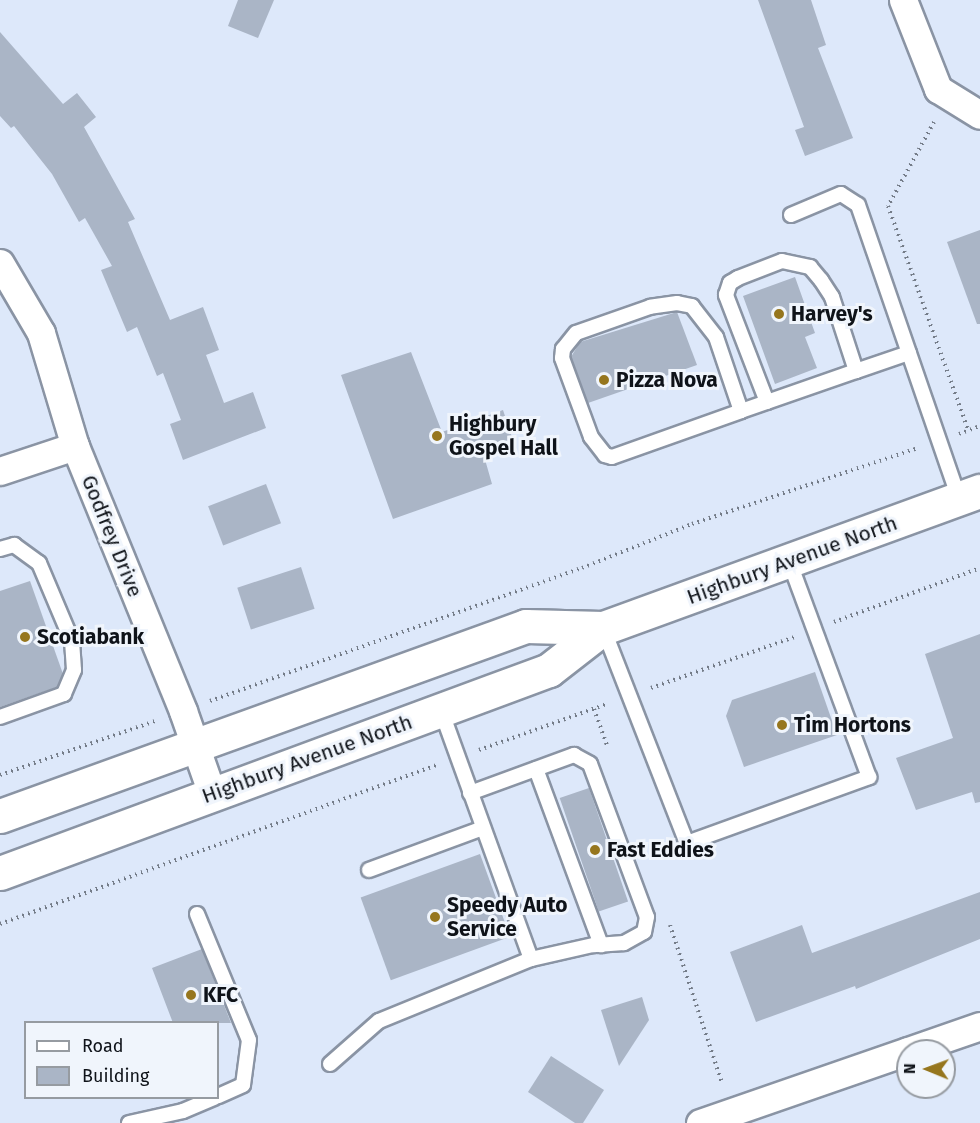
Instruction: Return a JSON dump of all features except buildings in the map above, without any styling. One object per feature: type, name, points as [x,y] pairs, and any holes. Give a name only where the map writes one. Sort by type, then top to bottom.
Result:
[{"type":"main road","name":"Highbury Avenue North","points":[[0,873],[549,670],[603,628],[970,495]]},
{"type":"main road","name":"Highbury Avenue North","points":[[0,816],[526,626],[603,628]]},
{"type":"street","points":[[903,0],[938,89],[978,116]]},
{"type":"street","name":"Godfrey Drive","points":[[0,263],[41,333],[75,446],[183,711],[212,794]]},
{"type":"street","points":[[0,471],[75,446]]},
{"type":"street","points":[[943,1039],[980,1026]]},
{"type":"street","points":[[700,1123],[896,1055]]},
{"type":"lane","points":[[791,215],[841,194],[858,206],[939,440],[970,495]]},
{"type":"lane","points":[[768,402],[726,295],[730,283],[738,278],[782,261],[810,267],[821,280],[832,297],[855,371]]},
{"type":"lane","points":[[741,411],[716,337],[692,306],[677,303],[650,307],[576,333],[567,340],[562,358],[591,437],[604,455],[612,457],[909,353]]},
{"type":"lane","points":[[0,549],[14,545],[39,563],[72,641],[74,670],[64,694],[0,717]]},
{"type":"lane","points":[[603,628],[687,843],[869,777],[789,561]]},
{"type":"lane","points":[[441,711],[531,959]]},
{"type":"lane","points":[[330,1064],[379,1021],[531,959],[601,945],[624,943],[644,932],[647,917],[590,764],[574,755],[470,793]]},
{"type":"lane","points":[[536,769],[601,945]]},
{"type":"lane","points":[[369,870],[483,828]]},
{"type":"lane","points":[[197,914],[249,1040],[243,1085],[219,1096]]},
{"type":"lane","points":[[129,1123],[183,1111],[211,1099]]},
{"type":"path","points":[[934,122],[888,206],[968,430]]},
{"type":"path","points":[[0,775],[582,568],[692,524],[980,426]]},
{"type":"path","points":[[0,924],[980,568]]},
{"type":"place","name":"Harvey's","points":[[779,314]]},
{"type":"place","name":"Pizza Nova","points":[[604,380]]},
{"type":"place","name":"Highbury Gospel Hall","points":[[437,436]]},
{"type":"place","name":"Scotiabank","points":[[25,637]]},
{"type":"place","name":"Tim Hortons","points":[[782,725]]},
{"type":"place","name":"Fast Eddies","points":[[595,850]]},
{"type":"place","name":"Speedy Auto Service","points":[[435,917]]},
{"type":"place","name":"KFC","points":[[191,995]]}]
